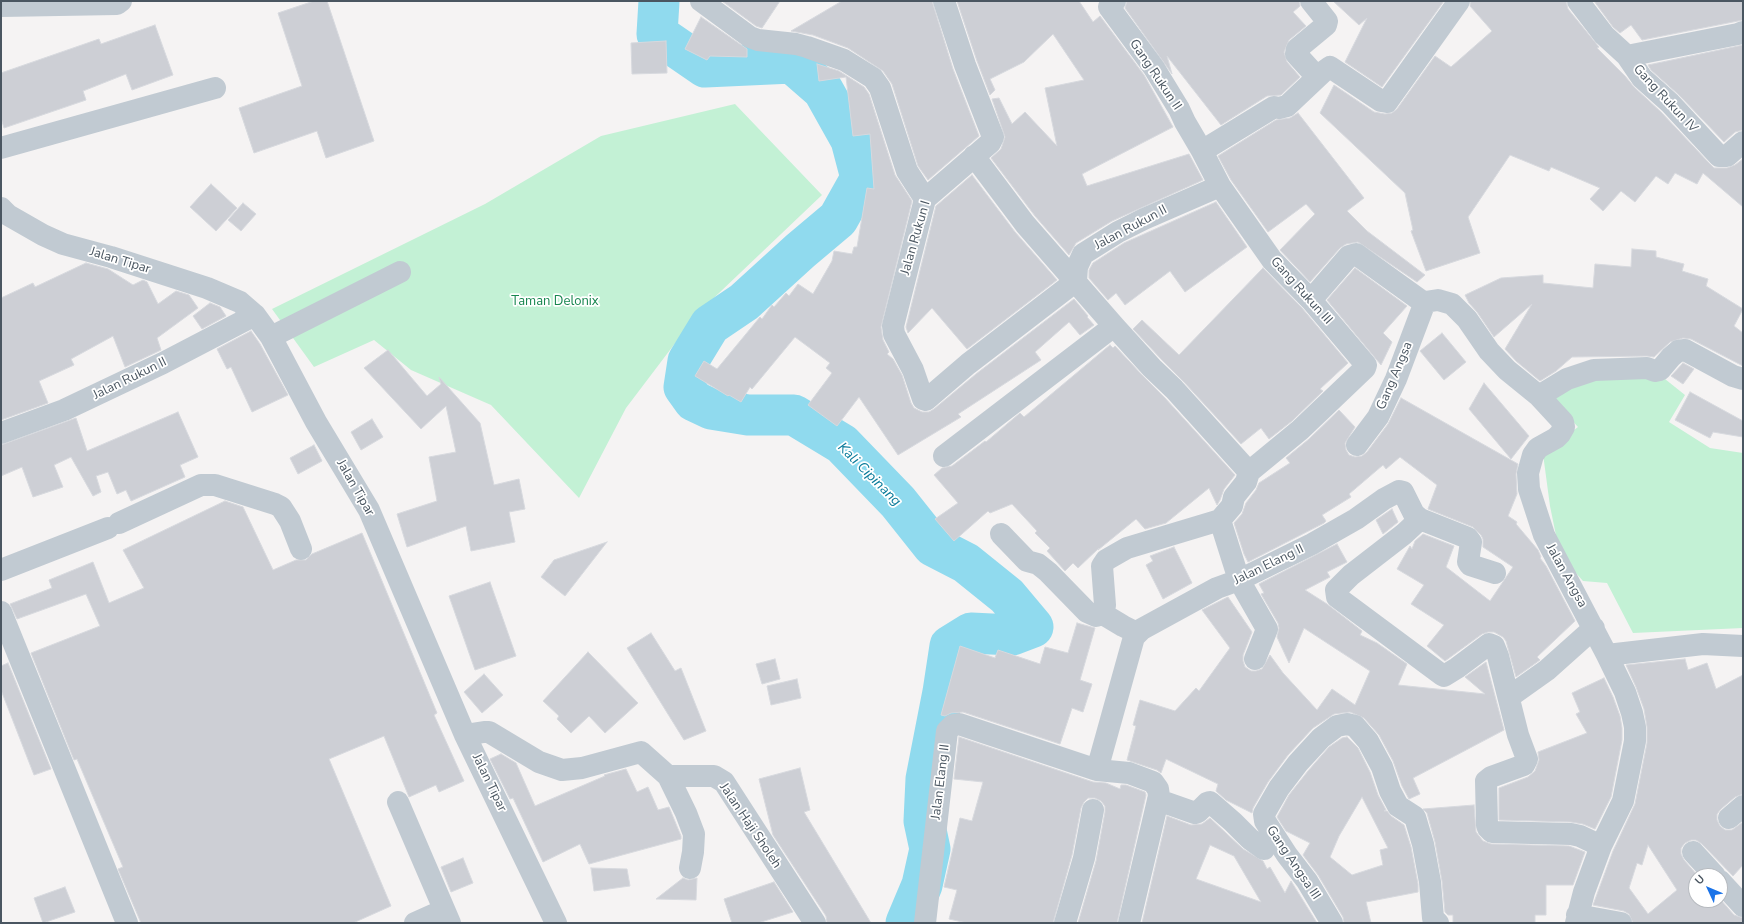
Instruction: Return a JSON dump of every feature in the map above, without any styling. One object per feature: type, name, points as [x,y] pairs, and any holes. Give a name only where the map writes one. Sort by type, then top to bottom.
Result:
[{"type":"street","points":[[1,6],[117,4],[121,1]]},
{"type":"street","points":[[701,1],[750,37],[758,40],[796,44],[807,47],[844,60],[873,78],[880,88],[907,170],[925,199]]},
{"type":"street","name":"Jalan Rukun I","points":[[944,1],[965,65],[993,134],[993,140],[925,199],[893,326],[894,334],[913,370],[925,400],[968,364],[1076,281]]},
{"type":"street","points":[[1311,1],[1327,21],[1326,25],[1297,48],[1296,54],[1318,77]]},
{"type":"street","points":[[1202,152],[1274,107],[1279,108],[1287,106],[1330,67],[1381,101],[1387,102],[1459,1]]},
{"type":"street","name":"Gang Rukun IV","points":[[1578,1],[1604,35],[1627,56],[1642,78],[1670,103],[1719,156],[1727,156],[1743,142]]},
{"type":"street","name":"Gang Rukun II","points":[[1109,3],[1154,68],[1179,109],[1184,122],[1202,152]]},
{"type":"street","points":[[1627,56],[1743,32]]},
{"type":"street","points":[[1,148],[215,88]]},
{"type":"street","name":"Gang Rukun III","points":[[1202,152],[1220,186],[1272,260],[1311,300],[1365,366],[1300,430],[1249,472]]},
{"type":"street","points":[[974,156],[1025,224],[1114,326],[1152,368],[1174,389],[1249,472],[1246,482],[1234,497],[1232,506],[1220,520],[1127,548],[1106,560],[1102,566],[1105,605],[1103,614]]},
{"type":"street","name":"Jalan Rukun II","points":[[1076,281],[1077,267],[1083,254],[1118,232],[1144,219],[1220,186]]},
{"type":"street","name":"Jalan Tipar","points":[[1,208],[8,215],[43,235],[63,244],[111,257],[207,288],[240,302],[255,315],[271,337],[316,422],[369,510],[465,735],[556,923]]},
{"type":"street","points":[[1311,300],[1349,256],[1356,254],[1422,301]]},
{"type":"street","points":[[271,337],[400,272]]},
{"type":"street","name":"Jalan Angsa","points":[[1422,301],[1438,300],[1452,304],[1467,319],[1492,354],[1507,370],[1539,396],[1563,422],[1564,427],[1556,438],[1538,448],[1533,455],[1528,473],[1529,489],[1544,535],[1556,561],[1594,628],[1625,692],[1635,727],[1635,741],[1623,801],[1601,846],[1576,919]]},
{"type":"street","name":"Gang Angsa","points":[[1357,445],[1378,417],[1396,379],[1422,301]]},
{"type":"street","name":"Jalan Rukun II","points":[[1,433],[64,410],[163,363],[255,315]]},
{"type":"street","points":[[944,456],[1114,326]]},
{"type":"street","points":[[1539,396],[1567,379],[1594,370],[1647,368],[1655,371],[1660,370],[1671,356],[1678,351],[1685,350],[1733,376],[1743,379]]},
{"type":"street","points":[[1,570],[113,525],[201,485],[214,485],[281,507],[290,521],[301,549]]},
{"type":"street","name":"Jalan Elang II","points":[[1137,633],[1151,622],[1217,588],[1239,580],[1312,544],[1356,519],[1384,499],[1399,491],[1403,492],[1414,514],[1420,519]]},
{"type":"street","points":[[1495,573],[1470,565],[1468,562],[1471,542],[1468,538],[1420,519],[1404,534],[1351,575],[1336,590],[1337,597],[1444,676],[1491,644],[1495,648],[1498,656],[1518,735],[1527,760],[1524,765],[1491,777],[1486,782],[1488,828],[1492,832],[1505,833],[1571,834],[1588,839],[1601,846]]},
{"type":"street","points":[[1220,520],[1239,580],[1267,629],[1255,659]]},
{"type":"street","points":[[1001,534],[1028,561],[1038,564],[1048,572],[1087,612],[1096,616],[1103,614],[1137,633],[1134,638],[1097,770]]},
{"type":"street","points":[[1,612],[127,923]]},
{"type":"street","points":[[1509,697],[1548,670],[1594,628]]},
{"type":"street","points":[[1607,655],[1703,644],[1743,646]]},
{"type":"street","name":"Jalan Elang II","points":[[930,922],[946,739],[947,731],[953,725],[959,724],[1097,770],[1129,773],[1156,791],[1195,813],[1210,802],[1250,839],[1264,849]]},
{"type":"street","name":"Gang Angsa III","points":[[1332,923],[1307,881],[1265,821],[1264,814],[1279,788],[1298,763],[1321,738],[1338,726],[1347,724],[1355,726],[1368,741],[1398,806],[1411,813],[1417,821],[1423,844],[1433,918],[1438,923]]},
{"type":"street","points":[[465,735],[489,732],[539,762],[562,770],[582,768],[641,752],[668,776],[686,813],[694,834],[690,868]]},
{"type":"street","name":"Jalan Haji Sholeh","points":[[668,776],[714,776],[724,782],[815,923]]},
{"type":"street","points":[[1129,923],[1156,791]]},
{"type":"street","points":[[398,802],[447,917],[415,923]]},
{"type":"street","points":[[1065,923],[1084,858],[1093,810]]},
{"type":"street","points":[[1693,852],[1708,868]]},
{"type":"street","points":[[1728,890],[1743,906]]},
{"type":"street","points":[[1576,919],[1621,923]]},
{"type":"green space","name":"Taman Delonix","points":[[735,104],[822,195],[698,313],[626,408],[579,498],[491,405],[411,370],[374,340],[314,367],[272,309],[485,204],[601,136]]},
{"type":"green space","points":[[1655,371],[1685,395],[1669,422],[1710,448],[1743,453],[1743,628],[1633,633],[1607,583],[1583,581],[1560,555],[1550,506],[1543,454],[1578,427],[1547,393],[1590,381]]},
{"type":"building","points":[[314,1],[327,1],[374,141],[326,158],[317,131],[254,153],[239,108],[302,86],[278,13]]},
{"type":"building","points":[[722,1],[780,1],[762,28],[756,26]]},
{"type":"building","points":[[842,1],[932,1],[953,69],[979,136],[928,180],[918,166],[892,84],[883,71],[848,48],[813,35],[791,31]]},
{"type":"building","points":[[957,1],[1079,1],[1093,22],[1100,16],[1144,75],[1173,127],[1082,174],[1087,186],[1189,154],[1203,180],[1112,221],[1076,243],[1069,255],[1035,216],[991,158],[1001,149],[1005,137],[992,99],[999,98],[1012,124],[1025,112],[1057,146],[1045,88],[1084,80],[1053,34],[1024,62],[990,79],[995,90],[990,95]]},
{"type":"building","points":[[1127,1],[1299,1],[1300,6],[1293,12],[1306,26],[1289,40],[1284,52],[1287,62],[1300,77],[1281,95],[1267,96],[1221,125],[1167,56],[1172,74],[1125,8]]},
{"type":"building","points":[[1333,1],[1444,1],[1382,87],[1345,62],[1367,18],[1359,25]]},
{"type":"building","points":[[1471,1],[1566,1],[1568,9],[1599,47],[1597,48],[1714,168],[1727,168],[1735,165],[1743,159],[1743,207],[1703,173],[1697,184],[1675,173],[1668,184],[1656,176],[1635,202],[1621,191],[1603,211],[1590,199],[1600,188],[1551,167],[1549,171],[1510,155],[1468,217],[1480,253],[1426,271],[1411,231],[1413,230],[1405,193],[1320,113],[1334,85],[1374,112],[1385,114],[1392,113],[1397,109],[1435,56],[1451,67],[1492,31],[1470,6]]},
{"type":"building","points":[[1594,1],[1743,1],[1743,20],[1642,40],[1631,25],[1620,33],[1613,27]]},
{"type":"building","points":[[701,17],[747,49],[747,57],[710,56],[707,60],[685,49]]},
{"type":"building","points":[[155,25],[173,75],[132,90],[126,74],[83,91],[86,100],[4,128],[1,118],[1,73],[99,39],[101,44]]},
{"type":"building","points":[[666,41],[667,73],[632,74],[631,43]]},
{"type":"building","points":[[1743,45],[1743,130],[1735,132],[1724,142],[1679,95],[1651,70],[1648,65]]},
{"type":"building","points":[[817,64],[839,71],[864,87],[869,94],[895,175],[912,201],[881,327],[883,340],[889,352],[887,354],[893,359],[902,375],[914,408],[922,412],[929,412],[934,409],[976,374],[1074,299],[1094,325],[1080,335],[1069,322],[1035,352],[1041,360],[958,414],[961,417],[898,455],[859,397],[837,426],[808,405],[832,373],[826,368],[830,363],[795,337],[752,389],[750,387],[741,402],[695,376],[704,361],[717,369],[760,317],[762,319],[772,305],[774,307],[786,293],[789,296],[798,284],[813,294],[832,261],[834,251],[852,254],[854,247],[857,247],[867,188],[874,189],[870,134],[853,136],[846,77],[819,81]]},
{"type":"building","points":[[1298,113],[1364,198],[1347,211],[1367,231],[1425,275],[1417,282],[1358,242],[1346,244],[1340,248],[1310,282],[1280,250],[1315,214],[1306,204],[1268,232],[1231,180],[1218,156],[1276,120],[1290,118]]},
{"type":"building","points":[[972,175],[1015,232],[1057,280],[967,349],[932,308],[908,333],[906,327],[936,206]]},
{"type":"building","points":[[211,184],[237,208],[216,231],[190,207]]},
{"type":"building","points":[[1216,202],[1247,247],[1185,292],[1170,271],[1125,305],[1116,293],[1108,300],[1089,278],[1089,270],[1093,263],[1124,243]]},
{"type":"building","points":[[243,203],[256,214],[241,231],[228,220]]},
{"type":"building","points":[[1632,249],[1656,251],[1656,257],[1684,264],[1682,271],[1708,279],[1706,286],[1743,309],[1734,326],[1743,333],[1743,366],[1691,339],[1683,338],[1670,342],[1654,357],[1572,357],[1556,371],[1540,381],[1516,361],[1505,349],[1532,304],[1494,337],[1469,303],[1465,295],[1501,278],[1543,275],[1543,283],[1593,288],[1595,264],[1631,267]]},
{"type":"building","points":[[86,263],[108,269],[133,285],[143,280],[147,282],[158,304],[176,291],[189,295],[198,308],[157,338],[161,350],[125,367],[113,336],[71,359],[74,365],[39,381],[48,403],[1,420],[1,298],[33,283],[35,287]]},
{"type":"building","points":[[1263,268],[1302,308],[1348,363],[1320,389],[1323,391],[1292,421],[1269,439],[1261,428],[1241,444],[1133,329],[1142,320],[1179,355]]},
{"type":"building","points":[[1355,268],[1407,306],[1383,333],[1392,342],[1381,365],[1327,300]]},
{"type":"building","points":[[210,303],[220,307],[226,316],[202,329],[193,316]]},
{"type":"building","points":[[251,331],[260,344],[288,395],[252,412],[231,367],[227,369],[217,349]]},
{"type":"building","points":[[1442,333],[1466,362],[1444,380],[1420,351]]},
{"type":"building","points":[[1110,345],[1113,348],[1115,346],[1165,398],[1235,475],[1224,489],[1217,505],[1209,488],[1166,523],[1145,529],[1136,519],[1098,550],[1099,548],[1078,568],[1073,563],[1065,571],[1047,551],[1050,548],[1035,533],[1037,531],[1012,504],[990,513],[988,511],[954,541],[935,519],[958,503],[934,475],[942,468],[952,466],[985,441],[986,442],[1020,413],[1024,417]]},
{"type":"building","points":[[388,350],[427,396],[441,384],[439,377],[480,423],[494,485],[519,479],[525,509],[509,512],[515,542],[471,551],[466,526],[407,547],[397,514],[437,501],[429,457],[456,452],[446,406],[421,429],[364,368]]},
{"type":"building","points":[[1683,363],[1694,369],[1683,384],[1671,376]]},
{"type":"building","points":[[1484,383],[1529,436],[1511,459],[1469,409]]},
{"type":"building","points":[[1690,392],[1743,421],[1743,437],[1713,432],[1710,438],[1675,420]]},
{"type":"building","points":[[1401,398],[1518,464],[1516,474],[1517,494],[1508,516],[1517,522],[1516,524],[1538,550],[1541,557],[1540,558],[1546,566],[1575,621],[1537,657],[1540,660],[1516,677],[1506,641],[1503,637],[1494,632],[1482,634],[1445,661],[1427,646],[1444,625],[1411,604],[1424,585],[1397,569],[1410,546],[1412,549],[1415,541],[1423,534],[1454,546],[1446,567],[1490,601],[1513,567],[1483,547],[1483,539],[1481,535],[1473,527],[1428,509],[1437,485],[1400,457],[1386,469],[1383,465],[1349,494],[1351,497],[1322,515],[1326,521],[1324,523],[1248,562],[1244,554],[1234,523],[1242,514],[1246,503],[1256,490],[1259,483],[1290,463],[1286,458],[1309,439],[1339,410],[1355,427],[1345,443],[1346,450],[1349,455],[1355,457],[1362,456],[1367,452],[1388,424]]},
{"type":"building","points":[[178,412],[198,457],[180,465],[185,477],[131,501],[126,490],[117,494],[108,472],[96,476],[101,492],[93,496],[71,457],[54,465],[63,487],[33,497],[22,467],[1,476],[1,445],[76,418],[87,451]]},
{"type":"building","points":[[372,419],[383,437],[361,450],[351,432]]},
{"type":"building","points":[[314,445],[322,461],[298,474],[290,458]]},
{"type":"building","points":[[225,501],[243,507],[273,570],[296,560],[306,560],[312,554],[362,533],[437,713],[434,715],[464,781],[439,792],[436,785],[409,797],[384,736],[329,759],[391,906],[353,923],[141,923],[118,869],[123,867],[77,759],[74,760],[31,653],[100,626],[86,594],[17,619],[10,604],[52,588],[49,580],[93,562],[109,603],[144,588],[123,550]]},
{"type":"building","points":[[1392,509],[1398,522],[1383,534],[1376,520]]},
{"type":"building","points":[[607,542],[565,596],[541,577],[554,560]]},
{"type":"building","points":[[1337,544],[1347,562],[1327,572],[1330,577],[1305,590],[1327,604],[1362,631],[1360,635],[1377,643],[1407,664],[1398,685],[1485,694],[1465,677],[1486,662],[1504,730],[1413,778],[1420,794],[1409,799],[1402,786],[1393,761],[1379,735],[1364,718],[1350,712],[1334,714],[1313,728],[1288,755],[1268,782],[1253,808],[1252,813],[1226,800],[1216,791],[1218,784],[1166,759],[1161,773],[1157,770],[1127,760],[1136,726],[1133,725],[1140,700],[1175,711],[1196,688],[1199,691],[1230,648],[1202,610],[1228,597],[1252,632],[1243,655],[1245,667],[1251,671],[1262,669],[1270,655],[1283,673],[1317,710],[1332,689],[1355,705],[1370,671],[1304,628],[1289,663],[1277,637],[1279,628],[1278,623],[1261,594],[1264,593],[1259,584]]},
{"type":"building","points":[[1174,547],[1192,583],[1163,599],[1146,565],[1153,561],[1150,556]]},
{"type":"building","points":[[490,582],[516,656],[475,670],[449,596]]},
{"type":"building","points":[[1077,623],[1095,628],[1080,680],[1092,684],[1083,712],[1072,708],[1060,744],[963,712],[951,713],[945,716],[941,715],[960,646],[995,658],[998,650],[1040,664],[1045,647],[1068,653]]},
{"type":"building","points":[[651,633],[675,671],[681,668],[706,731],[684,740],[627,648]]},
{"type":"building","points":[[588,652],[638,703],[605,733],[589,716],[571,733],[557,719],[559,716],[543,701]]},
{"type":"building","points":[[775,659],[780,679],[762,684],[756,664]]},
{"type":"building","points":[[1685,659],[1688,670],[1707,663],[1716,689],[1743,675],[1743,794],[1735,797],[1721,809],[1717,814],[1717,820],[1720,826],[1725,830],[1732,830],[1743,822],[1743,865],[1733,876],[1728,871],[1728,868],[1725,868],[1702,844],[1696,840],[1691,840],[1685,843],[1681,848],[1681,854],[1691,868],[1688,868],[1688,908],[1728,908],[1734,915],[1743,918],[1743,923],[1633,923],[1629,914],[1624,911],[1593,905],[1613,851],[1635,804],[1647,743],[1647,727],[1644,709],[1626,665]],"holes":[[[1648,845],[1677,890],[1648,914],[1629,888],[1637,863],[1642,865]]]},
{"type":"building","points":[[8,663],[51,769],[34,775],[1,690],[1,666]]},
{"type":"building","points":[[484,674],[503,695],[482,713],[464,692]]},
{"type":"building","points":[[1604,678],[1620,716],[1622,740],[1611,797],[1595,829],[1583,824],[1571,822],[1499,820],[1499,788],[1528,777],[1535,771],[1539,760],[1538,752],[1587,733],[1576,714],[1580,712],[1572,693]]},
{"type":"building","points":[[797,679],[801,698],[771,705],[767,686]]},
{"type":"building","points":[[959,737],[1093,782],[1106,783],[1120,789],[1121,785],[1126,785],[1145,792],[1146,795],[1117,923],[1078,923],[1096,861],[1105,812],[1105,806],[1101,801],[1095,798],[1088,798],[1081,808],[1072,855],[1053,923],[967,923],[949,919],[957,890],[944,887],[960,818],[972,821],[983,782],[954,779]]},
{"type":"building","points":[[1347,737],[1358,748],[1386,810],[1384,811],[1387,811],[1391,816],[1404,825],[1411,847],[1418,884],[1418,892],[1366,902],[1371,923],[1344,923],[1343,917],[1318,875],[1303,855],[1310,843],[1286,831],[1277,817],[1289,795],[1308,771],[1329,747],[1342,738]],"holes":[[[1362,797],[1388,848],[1380,850],[1383,865],[1352,875],[1330,857],[1339,836]]]},
{"type":"building","points":[[501,754],[516,763],[535,806],[605,776],[604,775],[626,769],[637,792],[648,787],[658,810],[669,807],[681,839],[589,864],[580,844],[543,862],[513,798],[510,799],[490,759]]},
{"type":"building","points":[[800,768],[810,810],[804,812],[871,923],[827,923],[826,916],[773,835],[759,779]]},
{"type":"building","points":[[1474,805],[1476,832],[1483,841],[1491,844],[1569,846],[1585,852],[1573,885],[1546,885],[1546,915],[1535,915],[1535,923],[1453,923],[1453,915],[1448,915],[1445,912],[1442,881],[1435,842],[1427,813],[1423,809]]},
{"type":"building","points":[[1167,816],[1191,825],[1202,824],[1210,818],[1243,849],[1263,861],[1267,869],[1270,867],[1285,893],[1291,881],[1317,923],[1142,923]],"holes":[[[1210,845],[1234,856],[1261,902],[1196,879]]]},
{"type":"building","points":[[463,858],[473,883],[451,892],[441,867]]},
{"type":"building","points":[[591,868],[627,869],[630,886],[594,891]]},
{"type":"building","points":[[683,878],[688,880],[697,878],[696,900],[656,899]]},
{"type":"building","points":[[774,882],[793,912],[758,923],[732,923],[724,899]]},
{"type":"building","points":[[65,887],[75,912],[43,923],[34,898]]},
{"type":"waterway","name":"Kali Cipinang","points":[[659,1],[657,34],[705,67],[792,63],[823,90],[851,140],[861,178],[838,219],[744,302],[710,325],[688,361],[684,387],[694,401],[711,409],[748,415],[794,415],[842,444],[898,502],[933,546],[966,563],[1007,596],[1033,627],[1012,635],[971,633],[950,646],[943,692],[926,779],[924,821],[930,849],[922,885],[906,923]]}]
